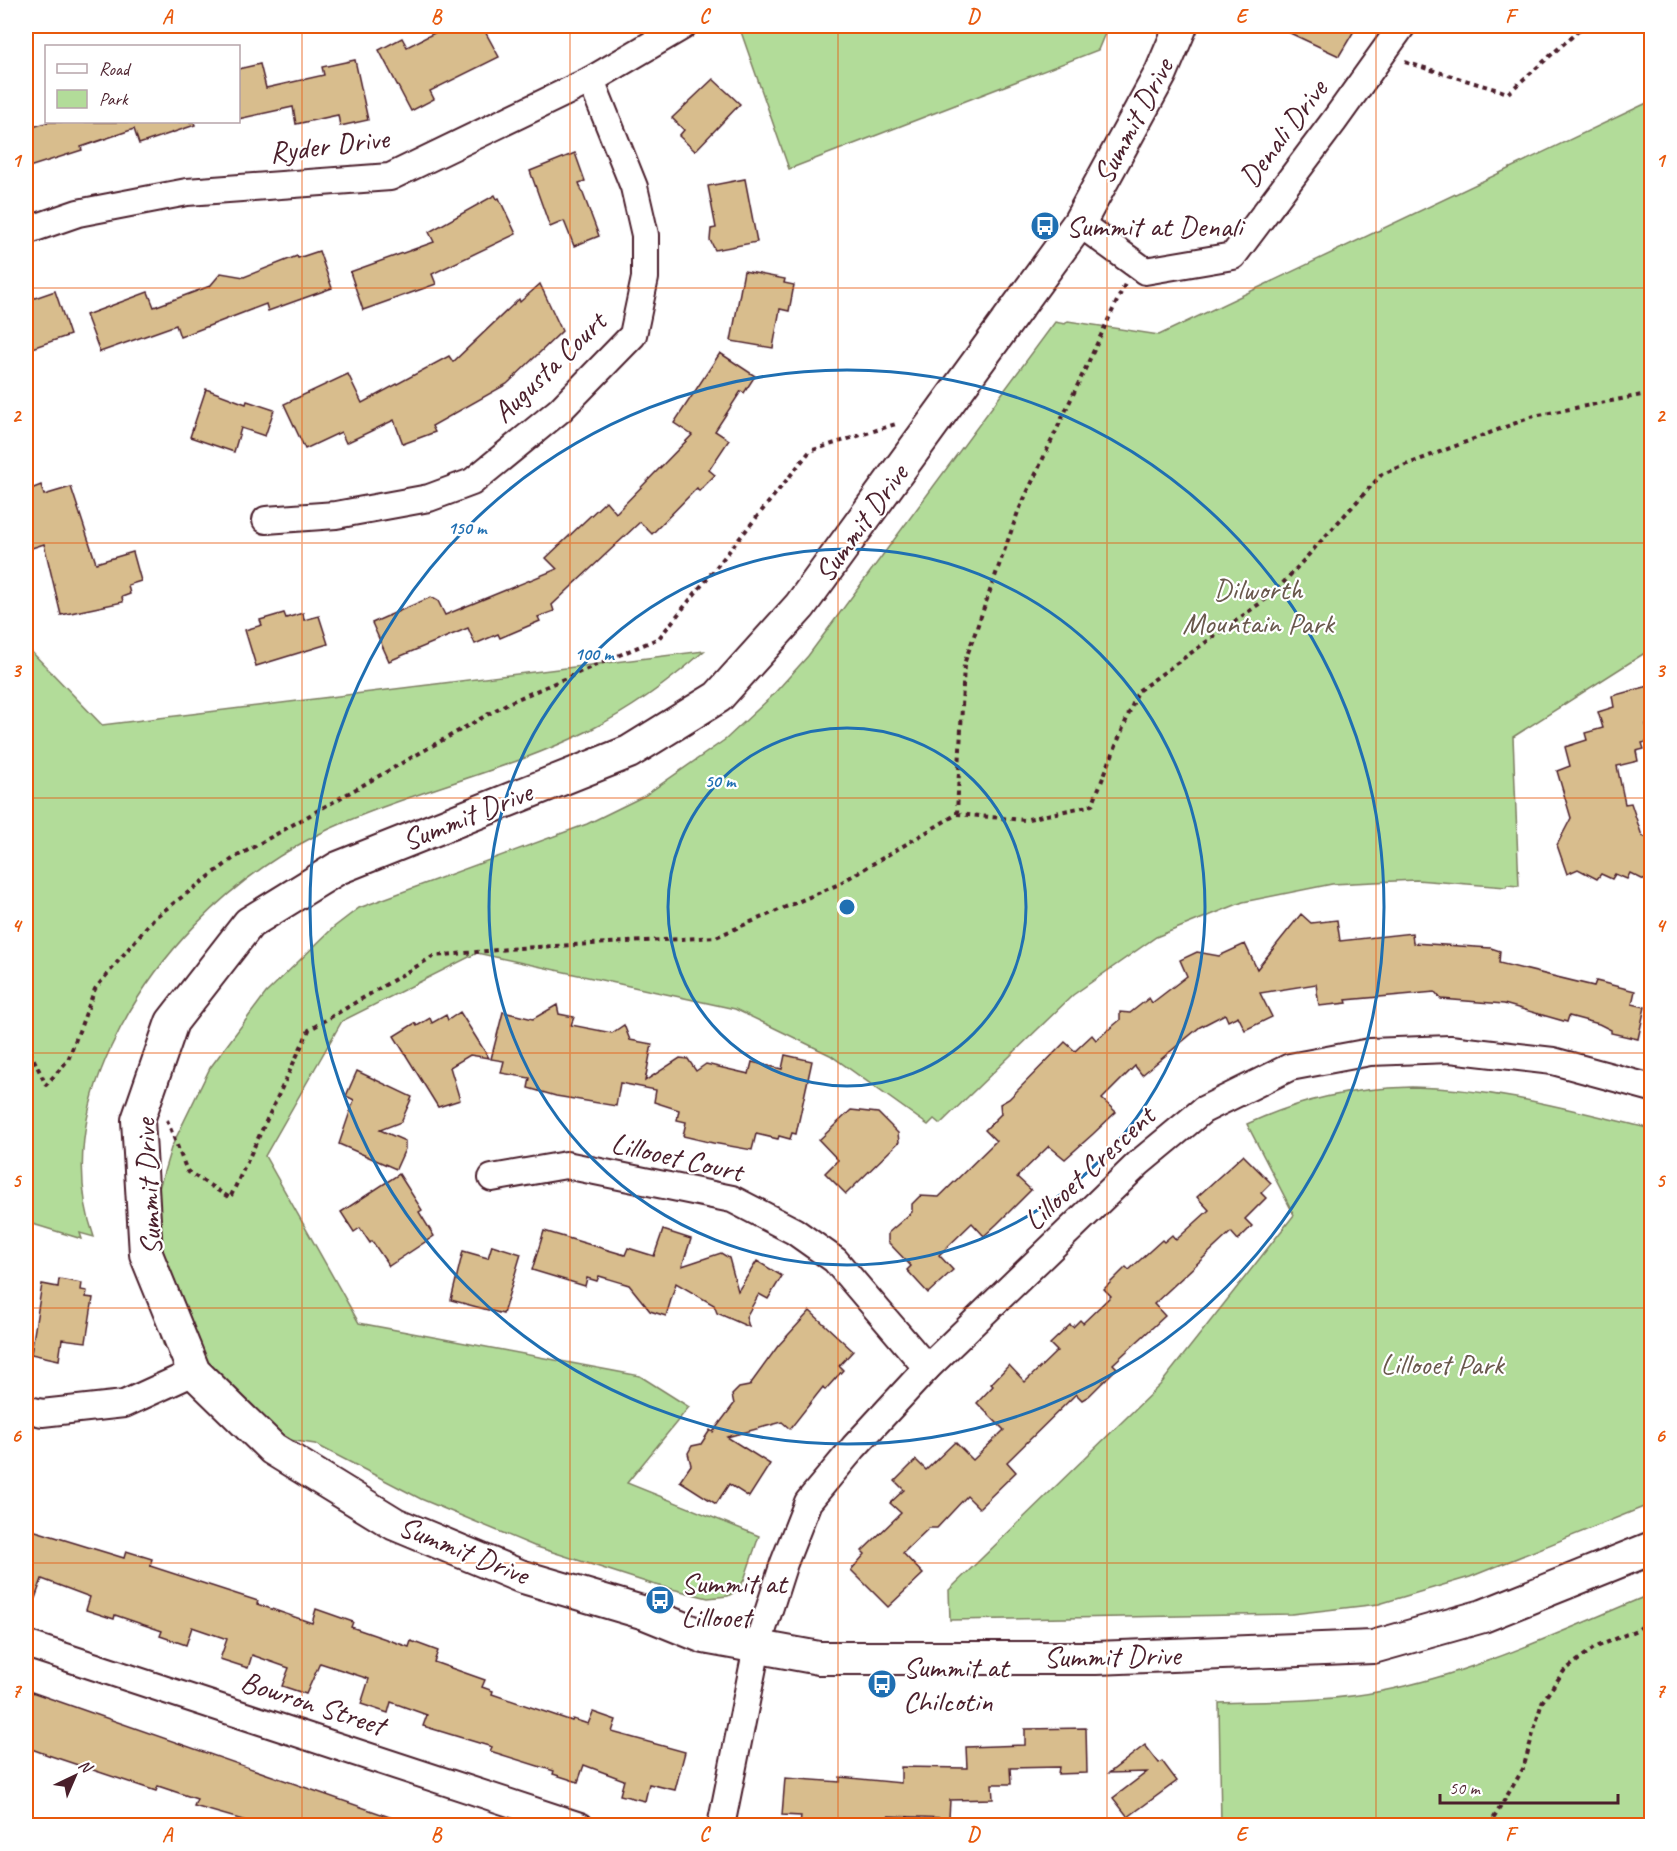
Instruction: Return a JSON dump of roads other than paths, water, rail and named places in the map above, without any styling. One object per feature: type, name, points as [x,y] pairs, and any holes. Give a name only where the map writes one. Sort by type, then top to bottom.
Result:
[{"type":"street","name":"Ryder Drive","points":[[26,231],[78,213],[187,192],[390,177],[591,80],[683,26]]},
{"type":"street","name":"Summit Drive","points":[[1181,26],[1161,73],[1079,223],[800,606],[718,696],[629,752],[338,868],[249,923],[172,1023],[138,1120],[146,1254],[194,1372],[273,1449],[395,1524],[520,1576],[645,1613],[704,1637],[819,1658],[1096,1658],[1373,1647],[1483,1616],[1652,1548]]},
{"type":"street","name":"Denali Drive","points":[[1079,223],[1145,271],[1233,256],[1402,26]]},
{"type":"street","name":"Augusta Court","points":[[266,520],[336,515],[429,498],[471,482],[560,410],[633,335],[645,278],[645,235],[634,187],[591,80]]},
{"type":"street","name":"Lillooet Crescent","points":[[720,1826],[757,1647],[784,1563],[808,1502],[854,1447],[927,1368],[1139,1164],[1203,1110],[1290,1067],[1370,1052],[1449,1049],[1553,1061],[1652,1088]]},
{"type":"street","name":"Lillooet Court","points":[[492,1178],[566,1165],[732,1199],[794,1231],[835,1260],[927,1368]]},
{"type":"street","points":[[26,1410],[42,1413],[124,1404],[194,1372]]},
{"type":"street","name":"Bowron Street","points":[[26,1644],[580,1826]]},
{"type":"place","name":"Summit at Denali","points":[[1045,226]]},
{"type":"place","name":"Summit at Lillooet","points":[[660,1600]]},
{"type":"place","name":"Summit at Chilcotin","points":[[882,1684]]},
{"type":"park label","name":"Dilworth Mountain Park","points":[[1258,606]]},
{"type":"park label","name":"Lillooet Park","points":[[1442,1364]]}]
